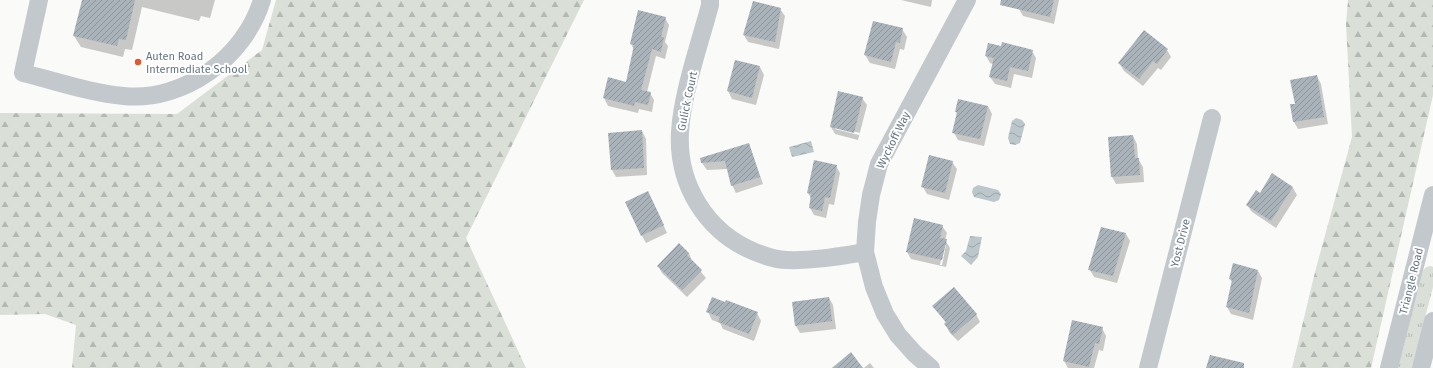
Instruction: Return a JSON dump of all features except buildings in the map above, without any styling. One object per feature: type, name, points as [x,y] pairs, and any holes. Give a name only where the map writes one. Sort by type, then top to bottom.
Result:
[{"type":"street","points":[[39,0],[23,73],[106,94],[126,96],[149,95],[174,89],[198,79],[217,67],[236,47],[252,25],[262,0]]},
{"type":"street","name":"Gulick Court","points":[[710,0],[710,5],[684,104],[680,130],[680,154],[685,179],[698,206],[714,226],[730,239],[765,256],[786,260],[811,259],[865,252]]},
{"type":"street","name":"Wyckoff Way","points":[[931,368],[902,340],[885,314],[874,287],[865,252],[867,222],[871,195],[879,164],[967,0]]},
{"type":"street","name":"Yost Drive","points":[[1148,368],[1212,118]]},
{"type":"street","name":"Triangle Road","points":[[1389,368],[1433,195]]},
{"type":"street","points":[[1421,368],[1433,321]]},
{"type":"green space","points":[[276,0],[584,0],[466,238],[526,368],[72,368],[76,325],[45,314],[0,315],[0,113],[177,114],[262,50]]},
{"type":"green space","points":[[1348,0],[1433,0],[1433,95],[1371,368],[1292,368],[1315,272],[1352,137],[1346,24]]},
{"type":"green space","points":[[1426,267],[1433,267],[1433,287],[1412,368],[1398,368],[1423,271]]},
{"type":"water","points":[[1016,118],[1022,120],[1025,124],[1020,143],[1015,145],[1010,144],[1008,138],[1012,121]]},
{"type":"water","points":[[811,141],[814,152],[792,157],[789,147]]},
{"type":"water","points":[[978,185],[998,190],[1001,194],[999,200],[994,202],[974,197],[972,192],[973,188]]},
{"type":"water","points":[[970,236],[982,237],[978,257],[971,265],[961,256],[966,251]]},
{"type":"place","name":"Auten Road Intermediate School","points":[[138,62]]}]
